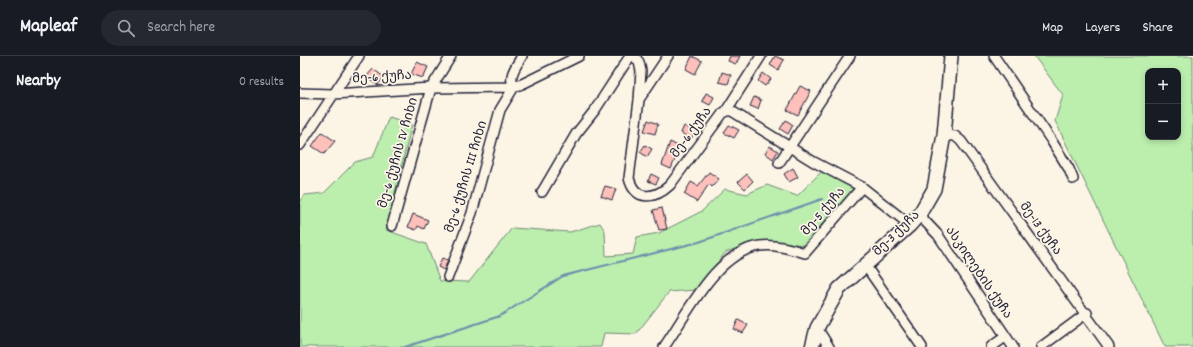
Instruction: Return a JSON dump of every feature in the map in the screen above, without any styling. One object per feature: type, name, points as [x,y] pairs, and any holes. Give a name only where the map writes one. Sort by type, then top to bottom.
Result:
[{"type":"street","points":[[300,145],[359,56]]},
{"type":"street","name":"მე-6 ქუჩის IV ჩიხი","points":[[392,226],[431,88],[451,56]]},
{"type":"street","points":[[514,87],[511,83],[511,77],[522,56]]},
{"type":"street","name":"მე-6 ქუჩა","points":[[300,93],[333,94],[431,88],[514,87],[579,56]]},
{"type":"street","points":[[542,192],[576,134],[595,110],[630,56]]},
{"type":"street","name":"მე-6 ქუჩა","points":[[634,56],[641,71],[639,100],[629,178],[631,187],[637,193],[643,196],[658,194],[670,185],[726,111],[735,113],[789,146],[862,187],[910,225]]},
{"type":"street","points":[[639,100],[668,56]]},
{"type":"street","points":[[726,111],[761,56]]},
{"type":"street","points":[[779,163],[850,56]]},
{"type":"street","name":"მე-3 ქუჩა","points":[[812,347],[817,328],[839,289],[910,225],[919,215],[934,189],[944,136],[951,56]]},
{"type":"street","points":[[994,56],[1051,140],[1069,169],[1073,179]]},
{"type":"street","name":"მე-6 ქუჩის III ჩიხი","points":[[448,277],[472,213],[500,110],[514,87]]},
{"type":"street","name":"მე-13 ქუჩა","points":[[944,136],[955,136],[961,141],[1109,347]]},
{"type":"street","name":"მე-5 ქუჩა","points":[[664,347],[717,270],[730,258],[745,250],[760,246],[778,246],[805,253],[862,187]]},
{"type":"street","name":"ასკილების ქუჩა","points":[[919,215],[938,234],[1013,347]]},
{"type":"street","points":[[865,265],[922,347]]},
{"type":"street","points":[[1041,347],[1086,313]]},
{"type":"street","points":[[817,328],[829,347]]},
{"type":"street","points":[[991,347],[1006,338]]},
{"type":"green space","points":[[1034,56],[1193,56],[1193,347],[1165,347],[1055,121],[1063,95]]},
{"type":"green space","points":[[389,117],[412,124],[386,230],[426,244],[440,281],[469,282],[512,228],[570,232],[600,223],[605,231],[606,256],[633,254],[637,237],[659,233],[702,211],[725,189],[747,194],[767,185],[797,196],[824,169],[855,188],[803,245],[775,241],[755,242],[726,252],[696,290],[669,292],[636,334],[604,333],[601,347],[300,347],[300,200],[305,195],[324,193],[355,162],[373,157]]},
{"type":"building","points":[[692,56],[702,61],[695,74],[686,69]]},
{"type":"building","points":[[730,56],[740,56],[736,64],[728,61]]},
{"type":"building","points":[[775,56],[784,60],[778,70],[770,65]]},
{"type":"building","points":[[417,62],[428,67],[423,78],[411,74]]},
{"type":"building","points":[[373,69],[384,77],[378,85],[366,77]]},
{"type":"building","points":[[722,72],[731,75],[728,84],[719,82]]},
{"type":"building","points":[[763,73],[771,79],[765,86],[758,81]]},
{"type":"building","points":[[800,86],[811,91],[798,115],[787,110]]},
{"type":"building","points":[[706,93],[714,97],[710,105],[702,101]]},
{"type":"building","points":[[754,97],[761,100],[758,109],[750,106]]},
{"type":"building","points":[[648,120],[658,124],[655,134],[644,131]]},
{"type":"building","points":[[786,120],[793,125],[788,134],[780,129]]},
{"type":"building","points":[[729,125],[739,130],[734,138],[724,133]]},
{"type":"building","points":[[684,126],[695,131],[691,139],[681,133]]},
{"type":"building","points":[[322,132],[335,141],[324,154],[312,146]]},
{"type":"building","points":[[670,142],[680,147],[671,169],[662,165]]},
{"type":"building","points":[[645,145],[652,149],[647,157],[640,152]]},
{"type":"building","points":[[770,146],[778,151],[773,159],[765,153]]},
{"type":"building","points":[[793,168],[798,177],[789,182],[784,174]]},
{"type":"building","points":[[709,172],[719,179],[712,187],[709,184],[697,202],[684,194],[691,182],[698,186]]},
{"type":"building","points":[[651,174],[659,178],[656,184],[648,181]]},
{"type":"building","points":[[747,174],[753,181],[745,189],[738,182]]},
{"type":"building","points":[[605,186],[616,189],[612,200],[601,196]]},
{"type":"building","points":[[662,208],[667,229],[659,230],[653,210]]},
{"type":"building","points":[[413,214],[428,220],[424,229],[418,226],[416,230],[408,227]]},
{"type":"building","points":[[442,258],[448,260],[444,270],[438,267]]},
{"type":"building","points":[[738,320],[748,325],[743,333],[734,329]]},
{"type":"waterway","points":[[405,347],[500,316],[563,276],[699,242],[822,199]]}]
